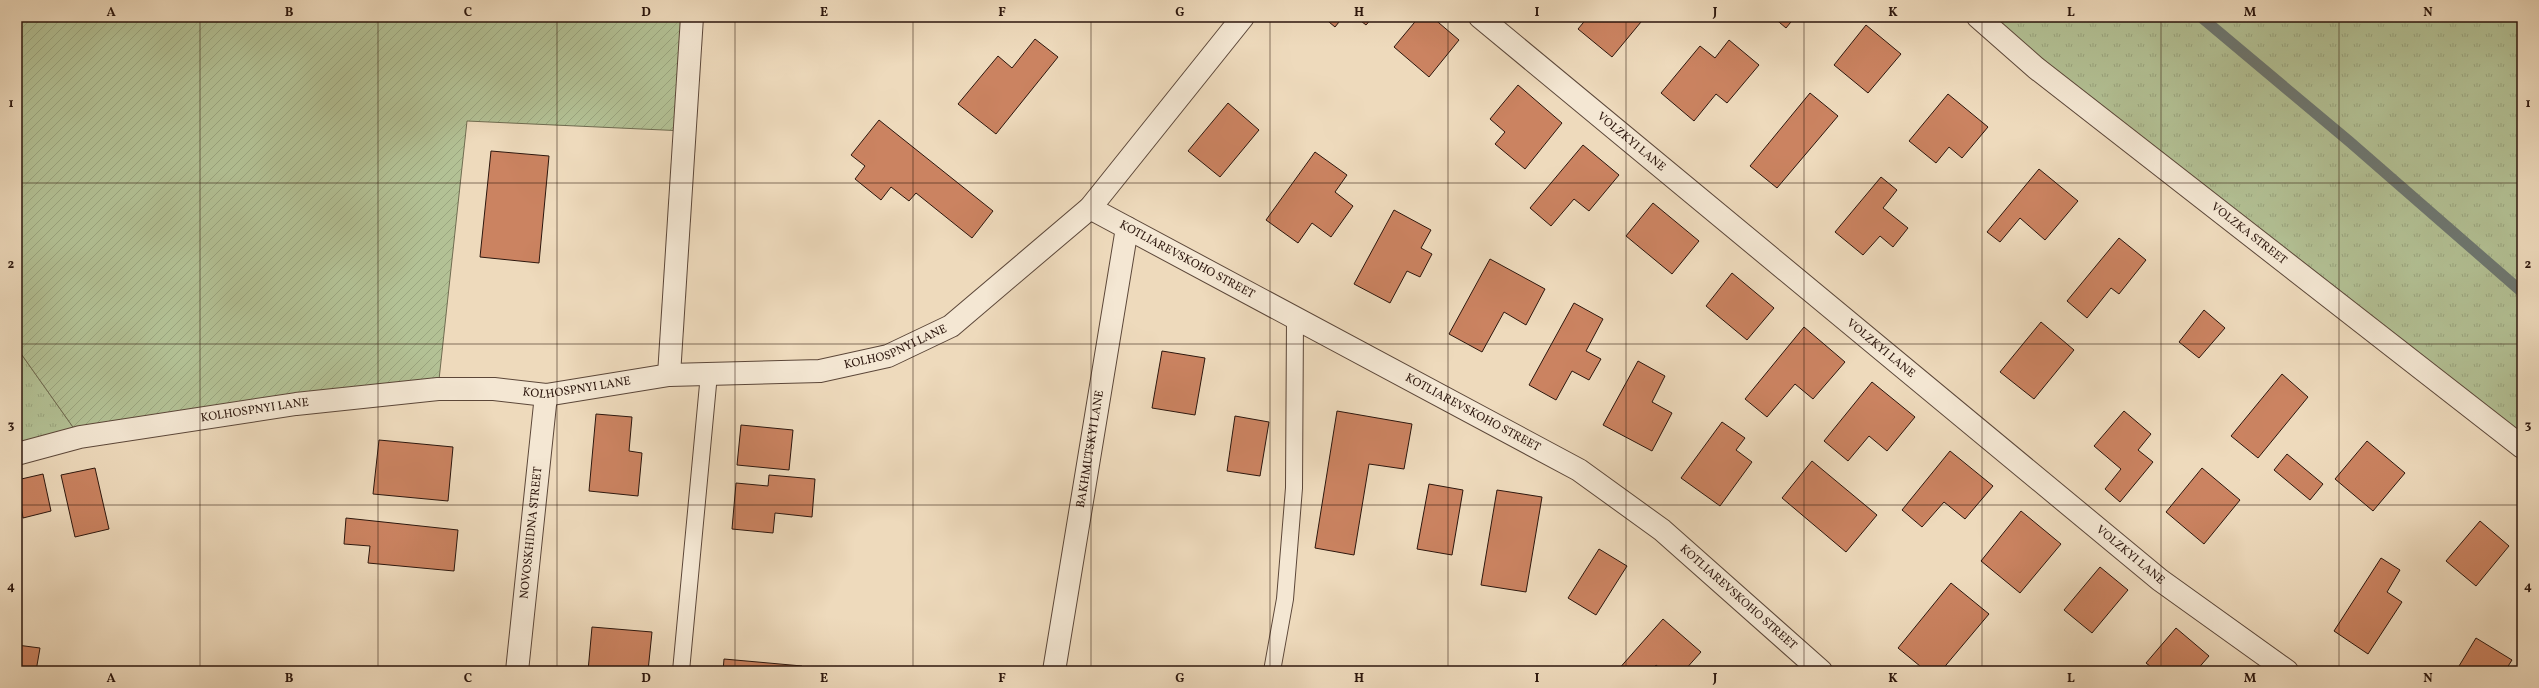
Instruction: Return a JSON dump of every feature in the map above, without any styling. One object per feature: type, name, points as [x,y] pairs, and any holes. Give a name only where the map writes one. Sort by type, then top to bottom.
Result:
[{"type":"street","points":[[669,375],[692,17]]},
{"type":"street","name":"KOLHOSPNYI LANE","points":[[17,454],[80,437],[296,404],[438,389],[494,389],[546,395],[669,375],[820,371],[888,356],[951,326],[1090,208],[1243,17]]},
{"type":"street","name":"VOLZKYI LANE","points":[[1480,17],[2160,580],[2287,671]]},
{"type":"street","name":"VOLZKA STREET","points":[[1978,17],[2036,68],[2522,447]]},
{"type":"street","name":"KOTLIAREVSKOHO STREET","points":[[1090,208],[1579,470],[1662,530],[1820,671]]},
{"type":"street","name":"BAKHMUTSKYI LANE","points":[[1054,671],[1127,228]]},
{"type":"street","name":"NOVOSKHIDNA STREET","points":[[517,671],[546,395]]},
{"type":"lane","points":[[1272,671],[1284,599],[1294,488],[1295,319]]},
{"type":"lane","points":[[681,671],[709,374]]},
{"type":"green space","points":[[17,17],[692,17],[685,131],[467,121],[438,389],[80,437],[17,348]]},
{"type":"green space","points":[[1978,17],[2522,17],[2522,447]]},
{"type":"green space","points":[[17,348],[80,437],[17,454]]},
{"type":"building","points":[[1323,17],[1343,17],[1335,27]]},
{"type":"building","points":[[1356,17],[1373,17],[1366,25]]},
{"type":"building","points":[[1419,17],[1432,17],[1459,40],[1429,77],[1394,47]]},
{"type":"building","points":[[1588,17],[1636,17],[1641,22],[1612,57],[1578,29]]},
{"type":"building","points":[[1773,17],[1795,17],[1786,28]]},
{"type":"building","points":[[1866,25],[1901,54],[1868,93],[1834,65]]},
{"type":"building","points":[[1035,39],[1058,57],[996,134],[958,104],[998,56],[1012,68]]},
{"type":"building","points":[[1729,40],[1759,65],[1727,103],[1716,94],[1694,121],[1661,93],[1700,46],[1715,58]]},
{"type":"building","points":[[1518,85],[1562,123],[1525,169],[1495,144],[1505,132],[1490,119]]},
{"type":"building","points":[[1810,93],[1838,116],[1777,188],[1750,166]]},
{"type":"building","points":[[1948,94],[1988,127],[1962,158],[1949,147],[1936,163],[1909,141]]},
{"type":"building","points":[[1228,103],[1259,130],[1220,177],[1188,151]]},
{"type":"building","points":[[879,120],[993,211],[972,238],[916,193],[909,201],[891,187],[881,200],[855,179],[865,166],[851,155]]},
{"type":"building","points":[[1583,145],[1619,175],[1589,211],[1574,199],[1551,226],[1530,208]]},
{"type":"building","points":[[491,151],[549,156],[539,263],[480,257]]},
{"type":"building","points":[[1315,152],[1347,175],[1335,192],[1353,206],[1331,237],[1312,223],[1298,243],[1266,220]]},
{"type":"building","points":[[2039,169],[2078,201],[2045,240],[2020,218],[2000,242],[1987,232]]},
{"type":"building","points":[[1881,177],[1897,190],[1883,208],[1908,228],[1893,247],[1880,236],[1863,255],[1835,232]]},
{"type":"building","points":[[1653,203],[1699,241],[1672,274],[1626,236]]},
{"type":"building","points":[[1394,210],[1431,230],[1421,248],[1432,254],[1420,277],[1407,271],[1390,303],[1354,284]]},
{"type":"building","points":[[2119,238],[2146,260],[2119,294],[2111,288],[2087,318],[2067,301]]},
{"type":"building","points":[[1490,259],[1545,289],[1526,325],[1504,312],[1482,352],[1449,334]]},
{"type":"building","points":[[1732,273],[1774,308],[1747,340],[1706,306]]},
{"type":"building","points":[[1574,303],[1603,319],[1586,351],[1601,359],[1589,380],[1572,371],[1556,400],[1529,385]]},
{"type":"building","points":[[2204,310],[2225,328],[2199,358],[2179,342]]},
{"type":"building","points":[[2041,322],[2074,350],[2034,399],[2000,372]]},
{"type":"building","points":[[1804,327],[1845,362],[1813,399],[1795,384],[1767,417],[1745,399]]},
{"type":"building","points":[[1162,351],[1205,358],[1195,415],[1152,408]]},
{"type":"building","points":[[1638,361],[1665,376],[1652,402],[1672,413],[1652,451],[1603,425]]},
{"type":"building","points":[[2282,374],[2308,397],[2258,458],[2231,436]]},
{"type":"building","points":[[1872,382],[1915,417],[1887,451],[1869,436],[1848,461],[1824,441]]},
{"type":"building","points":[[1337,411],[1412,424],[1404,469],[1369,464],[1354,555],[1315,548]]},
{"type":"building","points":[[2124,411],[2151,434],[2138,450],[2153,462],[2120,502],[2105,489],[2121,469],[2094,446]]},
{"type":"building","points":[[596,414],[632,417],[629,451],[642,453],[638,496],[589,491]]},
{"type":"building","points":[[1235,416],[1269,422],[1260,476],[1227,471]]},
{"type":"building","points":[[1722,422],[1745,438],[1736,450],[1752,462],[1720,506],[1681,478]]},
{"type":"building","points":[[741,425],[793,430],[789,470],[737,465]]},
{"type":"building","points":[[379,440],[453,447],[448,501],[373,494]]},
{"type":"building","points":[[2367,441],[2405,473],[2373,511],[2335,479]]},
{"type":"building","points":[[1950,451],[1993,486],[1965,519],[1944,502],[1922,527],[1902,510]]},
{"type":"building","points":[[2287,454],[2323,484],[2310,500],[2274,470]]},
{"type":"building","points":[[1812,461],[1877,515],[1846,552],[1782,498]]},
{"type":"building","points":[[95,468],[109,529],[75,537],[61,475]]},
{"type":"building","points":[[2202,468],[2240,500],[2204,544],[2166,512]]},
{"type":"building","points":[[43,474],[51,511],[23,518],[17,480]]},
{"type":"building","points":[[769,475],[815,479],[812,517],[775,513],[773,533],[732,529],[736,483],[768,486]]},
{"type":"building","points":[[1429,484],[1463,490],[1452,555],[1417,549]]},
{"type":"building","points":[[1497,490],[1542,497],[1526,592],[1481,585]]},
{"type":"building","points":[[2021,511],[2061,544],[2020,593],[1981,561]]},
{"type":"building","points":[[346,518],[458,530],[454,571],[368,563],[370,546],[344,544]]},
{"type":"building","points":[[2480,521],[2509,546],[2476,586],[2446,561]]},
{"type":"building","points":[[1599,549],[1627,566],[1596,615],[1568,598]]},
{"type":"building","points":[[2381,558],[2400,570],[2387,592],[2402,602],[2368,654],[2334,631]]},
{"type":"building","points":[[2100,567],[2128,590],[2092,633],[2064,610]]},
{"type":"building","points":[[1951,583],[1989,614],[1941,671],[1926,671],[1898,648]]},
{"type":"building","points":[[1663,619],[1701,652],[1684,671],[1663,671],[1656,665],[1651,671],[1617,671]]},
{"type":"building","points":[[592,627],[652,632],[648,671],[588,671]]},
{"type":"building","points":[[2176,628],[2209,656],[2196,671],[2156,671],[2146,663]]},
{"type":"building","points":[[2476,638],[2512,660],[2505,671],[2456,671]]},
{"type":"building","points":[[17,645],[40,648],[36,671],[17,671]]},
{"type":"building","points":[[724,659],[802,666],[801,671],[723,671]]},
{"type":"waterway","points":[[2201,17],[2350,142],[2522,292]]}]
